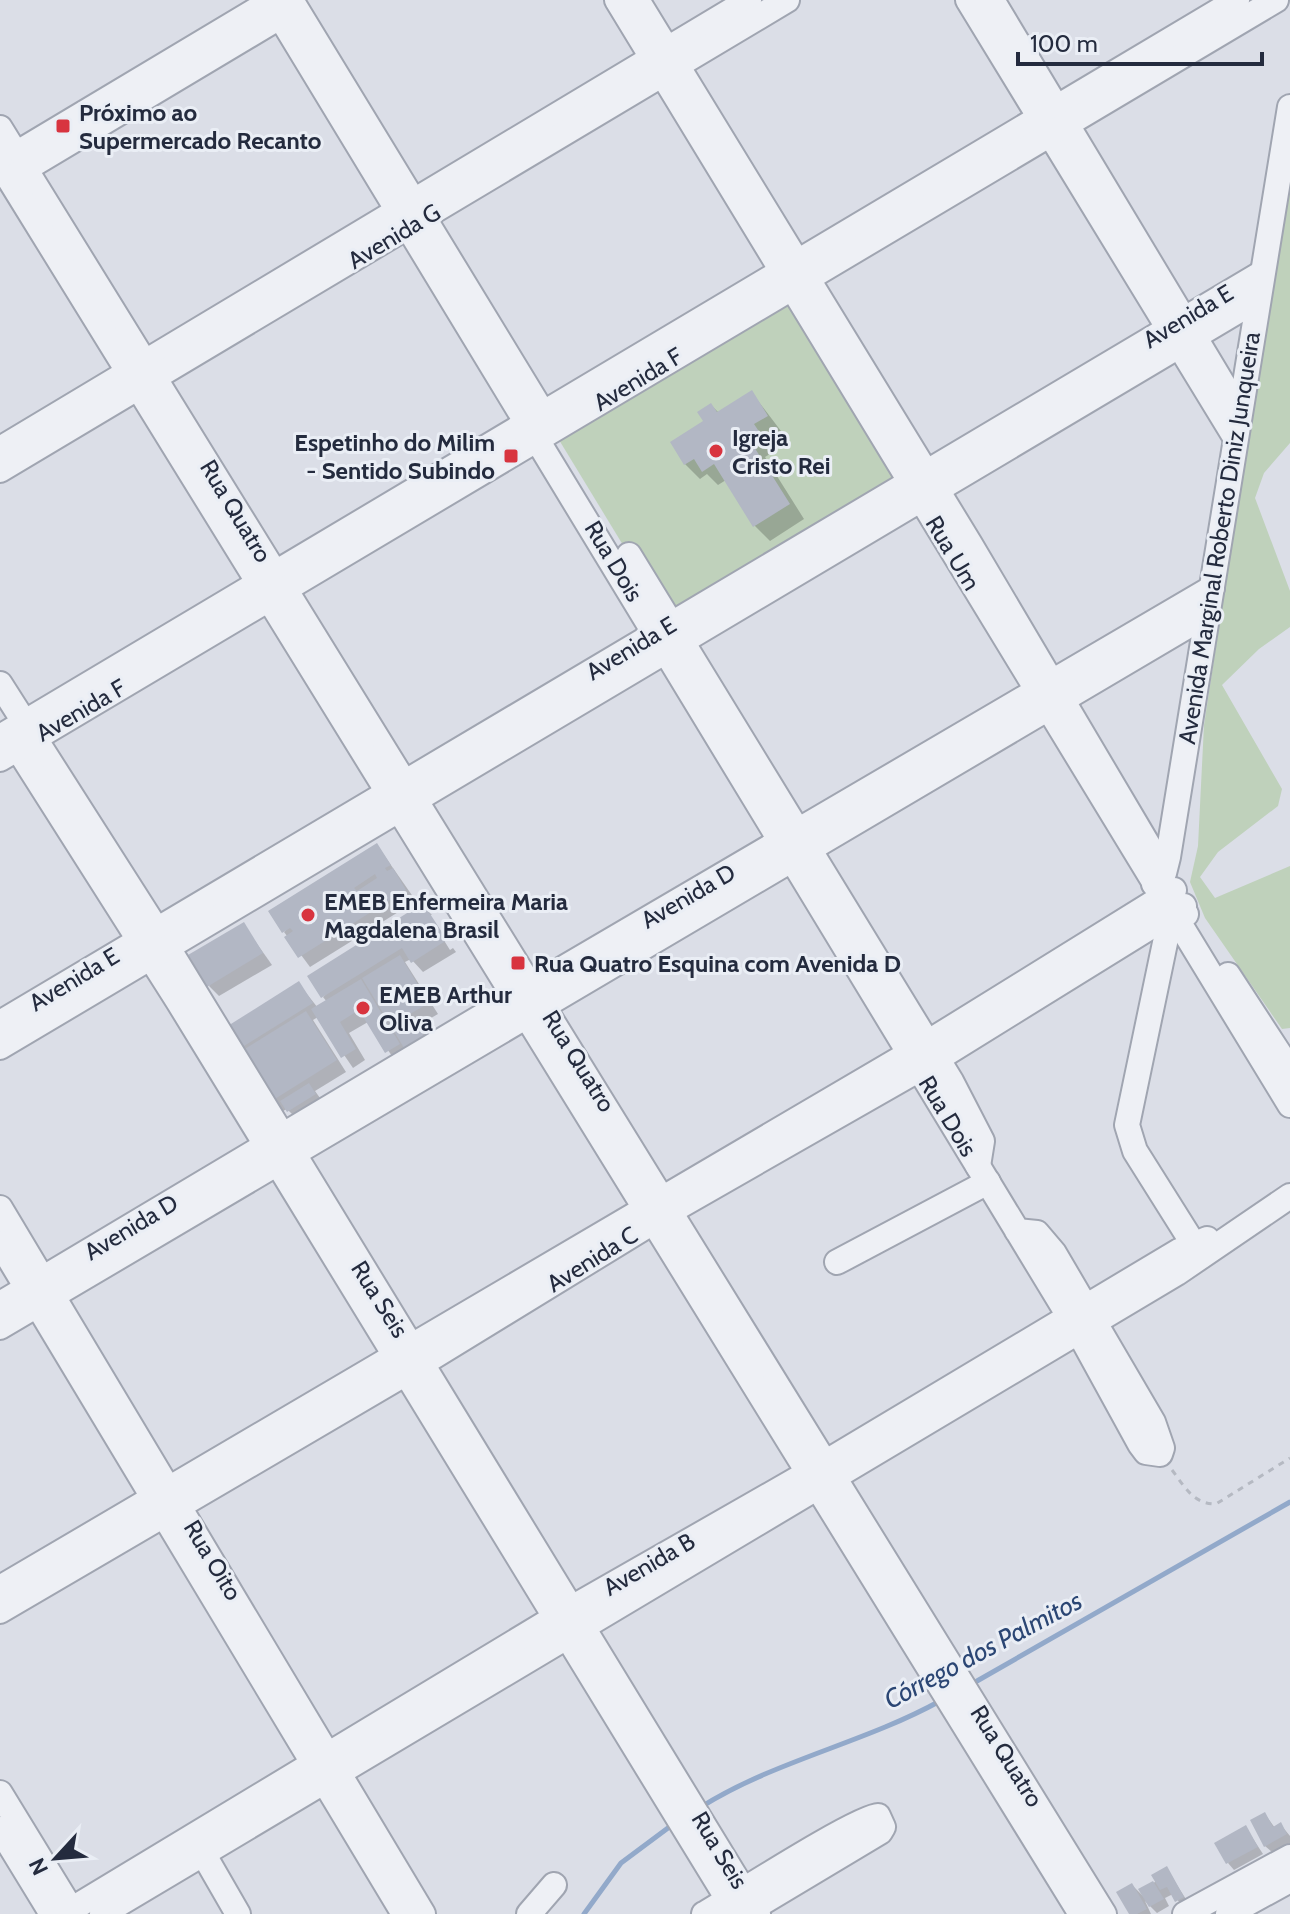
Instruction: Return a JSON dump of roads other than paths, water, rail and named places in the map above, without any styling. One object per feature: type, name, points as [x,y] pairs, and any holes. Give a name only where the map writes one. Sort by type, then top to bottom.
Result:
[{"type":"street","name":"Rua Um","points":[[617,0],[665,62],[923,485],[1050,694],[1290,1105]]},
{"type":"street","name":"Rua Um","points":[[637,0],[665,62]]},
{"type":"street","name":"Avenida G","points":[[0,449],[141,374],[412,215],[740,13],[787,0]]},
{"type":"street","points":[[968,0],[1053,121],[1181,331],[1235,437]]},
{"type":"street","points":[[992,0],[1053,121]]},
{"type":"street","name":"Avenida F","points":[[1053,121],[1237,0]]},
{"type":"street","name":"Avenida F","points":[[12,737],[272,587],[1053,121],[1276,0]]},
{"type":"street","points":[[8,169],[284,4]]},
{"type":"street","name":"Rua Dois","points":[[284,4],[923,1055],[977,1128],[983,1174],[1017,1231],[1037,1233],[1043,1239],[1140,1444],[1146,1452],[1160,1454]]},
{"type":"street","name":"Avenida Marginal Roberto Diniz Junqueira","points":[[1198,1250],[1135,1151],[1127,1125],[1166,938],[1208,614],[1290,107]]},
{"type":"street","name":"Rua Quatro","points":[[0,128],[8,169],[68,256],[955,1690],[999,1762],[1081,1914]]},
{"type":"street","name":"Avenida E","points":[[0,1047],[154,944],[1181,331],[1262,273]]},
{"type":"street","name":"Avenida E","points":[[1181,331],[1258,299]]},
{"type":"street","points":[[1181,331],[1239,411]]},
{"type":"street","name":"Avenida G","points":[[0,470],[141,374]]},
{"type":"street","name":"Avenida D","points":[[0,1327],[40,1292],[529,1000],[797,846],[1050,694],[1212,588]]},
{"type":"street","name":"Avenida D","points":[[1050,694],[1208,614]]},
{"type":"street","name":"Rua Seis","points":[[0,684],[12,737],[154,944],[278,1151],[744,1907]]},
{"type":"street","name":"Rua Um","points":[[1171,900],[1290,1070]]},
{"type":"street","name":"Avenida C","points":[[0,1611],[167,1502],[923,1055],[1171,900]]},
{"type":"street","name":"Avenida E","points":[[0,1023],[154,944]]},
{"type":"street","points":[[837,1262],[983,1174]]},
{"type":"street","name":"Avenida B","points":[[65,1913],[327,1768],[569,1621],[1198,1250],[1240,1229],[1290,1196]]},
{"type":"street","name":"Rua Oito","points":[[0,1208],[40,1292],[327,1768],[423,1914]]},
{"type":"street","name":"Rua Oito","points":[[0,1243],[40,1292]]},
{"type":"street","name":"Avenida D","points":[[0,1304],[40,1292]]},
{"type":"street","name":"Avenida C","points":[[0,1588],[167,1502]]},
{"type":"street","name":"Rua Quatro","points":[[999,1762],[1104,1914]]},
{"type":"street","name":"Avenida B","points":[[102,1914],[204,1855],[327,1768]]},
{"type":"street","name":"Rua Oito","points":[[327,1768],[404,1914]]},
{"type":"street","points":[[0,1793],[65,1913]]},
{"type":"street","points":[[704,1914],[744,1907],[880,1832],[883,1827],[878,1816],[848,1829],[744,1907]]},
{"type":"street","points":[[0,1829],[65,1913]]},
{"type":"street","points":[[204,1855],[238,1914]]},
{"type":"street","points":[[1185,1914],[1290,1857]]},
{"type":"street","points":[[1228,1914],[1290,1880]]},
{"type":"street","points":[[529,1914],[554,1885]]},
{"type":"waterway","name":"Córrego dos Palmitos","points":[[970,1685],[1290,1502]]},
{"type":"waterway","name":"Córrego dos Palmitos","points":[[701,1807],[758,1777],[881,1729],[940,1701]]},
{"type":"waterway","name":"Córrego dos Palmitos","points":[[584,1914],[621,1863],[672,1825]]},
{"type":"place","name":"Próximo ao Supermercado Recanto","points":[[63,126]]},
{"type":"place","name":"Igreja Cristo Rei","points":[[716,451]]},
{"type":"place","name":"Espetinho do Milim - Sentido Subindo","points":[[511,456]]},
{"type":"place","name":"EMEB Enfermeira Maria Magdalena Brasil","points":[[308,915]]},
{"type":"place","name":"Rua Quatro Esquina com Avenida D","points":[[518,963]]},
{"type":"place","name":"EMEB Arthur Oliva","points":[[363,1008]]}]
